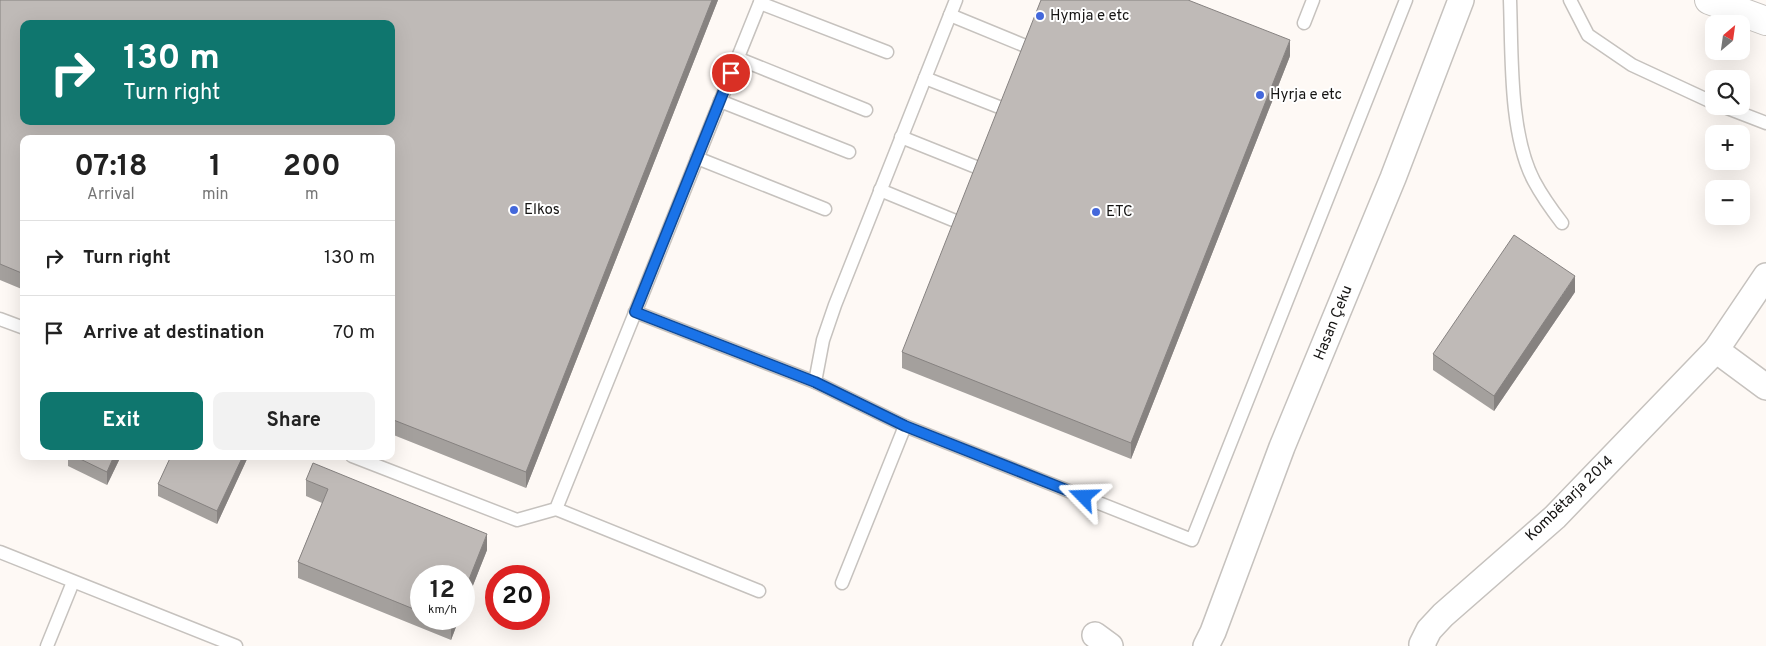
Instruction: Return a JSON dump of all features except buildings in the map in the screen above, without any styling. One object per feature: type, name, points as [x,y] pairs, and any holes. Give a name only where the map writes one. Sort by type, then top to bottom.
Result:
[{"type":"main road","points":[[1709,0],[1766,21]]},
{"type":"street","name":"Hasan Çeku","points":[[1206,646],[1282,447],[1393,178],[1461,0]]},
{"type":"street","name":"Kombëtarja 2014","points":[[1423,646],[1422,644],[1429,630],[1443,615],[1555,516],[1716,350],[1766,276]]},
{"type":"street","points":[[1716,350],[1766,387]]},
{"type":"lane","points":[[815,382],[823,340],[835,305],[956,0]]},
{"type":"lane","points":[[1304,23],[1313,0]]},
{"type":"lane","points":[[635,312],[815,382],[905,426],[1192,540],[1406,0]]},
{"type":"lane","points":[[1510,0],[1513,80],[1520,144],[1534,181],[1562,223]]},
{"type":"lane","points":[[1570,0],[1588,35],[1632,65],[1705,99]]},
{"type":"lane","points":[[556,509],[760,1],[888,52]]},
{"type":"lane","points":[[950,15],[1023,45]]},
{"type":"lane","points":[[737,58],[866,110]]},
{"type":"lane","points":[[925,78],[999,107]]},
{"type":"lane","points":[[720,101],[849,152]]},
{"type":"lane","points":[[1745,115],[1766,123]]},
{"type":"lane","points":[[901,137],[976,167]]},
{"type":"lane","points":[[697,158],[825,209]]},
{"type":"lane","points":[[880,190],[953,220]]},
{"type":"lane","points":[[0,319],[20,326]]},
{"type":"lane","points":[[842,583],[905,426]]},
{"type":"lane","points":[[362,460],[517,520],[556,509],[759,591]]},
{"type":"lane","points":[[0,552],[236,646]]},
{"type":"lane","points":[[47,646],[73,582]]},
{"type":"place","name":"Hymja e etc","points":[[1040,16]]},
{"type":"place","name":"Hyrja e etc","points":[[1260,95]]},
{"type":"place","name":"Elkos","points":[[514,210]]},
{"type":"place","name":"ETC","points":[[1096,212]]},
{"type":"route","points":[[731,73],[635,312],[815,382],[905,426],[1084,497]]}]
